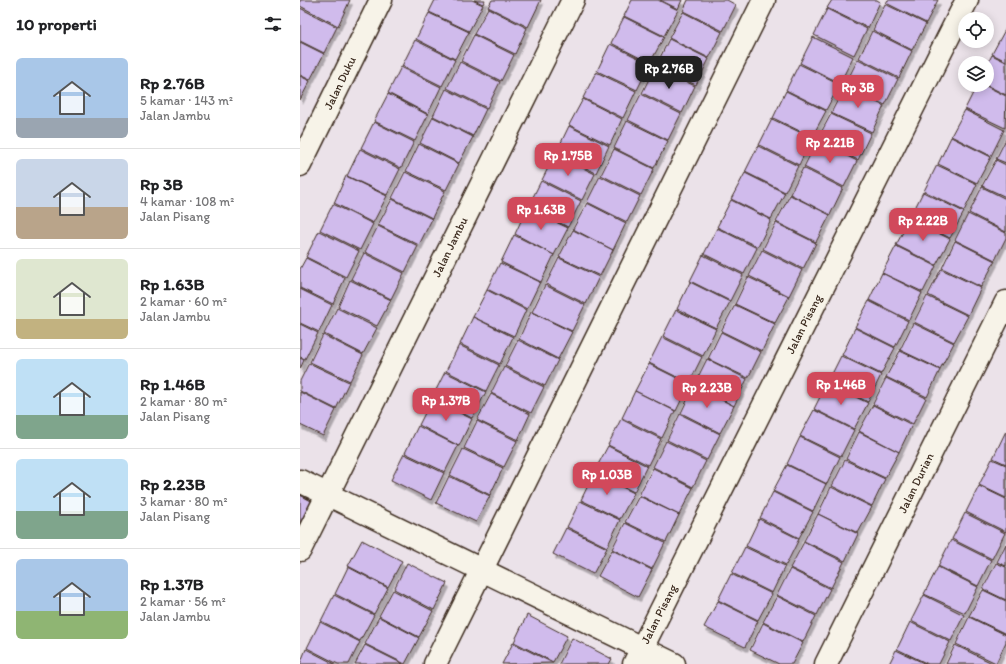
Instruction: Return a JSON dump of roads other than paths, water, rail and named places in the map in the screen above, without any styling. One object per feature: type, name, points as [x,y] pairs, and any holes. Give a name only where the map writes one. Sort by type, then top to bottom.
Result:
[{"type":"street","name":"Jalan Duku","points":[[300,165],[381,0]]},
{"type":"street","name":"Jalan Jambu","points":[[300,550],[573,0]]},
{"type":"street","points":[[435,664],[764,0]]},
{"type":"street","name":"Jalan Pisang","points":[[638,656],[967,0]]},
{"type":"street","name":"Jalan Durian","points":[[826,664],[1006,302]]},
{"type":"street","points":[[300,481],[481,569],[638,656],[674,664]]}]
